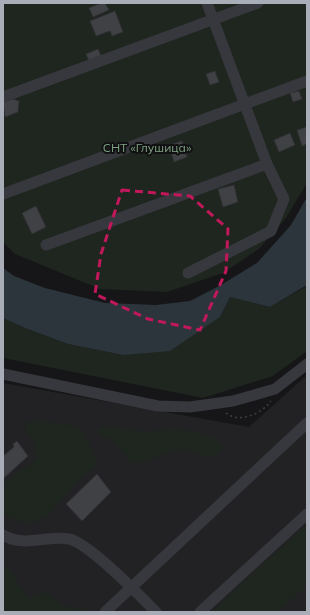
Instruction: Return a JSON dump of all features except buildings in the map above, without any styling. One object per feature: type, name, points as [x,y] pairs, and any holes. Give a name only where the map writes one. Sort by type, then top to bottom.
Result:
[{"type":"street","points":[[188,274],[271,232],[284,199],[266,164],[245,103],[207,3]]},
{"type":"street","points":[[3,97],[258,3]]},
{"type":"street","points":[[3,194],[307,81]]},
{"type":"street","points":[[46,245],[266,164]]},
{"type":"street","points":[[3,374],[158,406],[190,407],[221,403],[275,389],[307,364]]},
{"type":"street","points":[[105,612],[307,423]]},
{"type":"street","points":[[200,612],[307,514]]},
{"type":"street","points":[[3,535],[19,541],[60,538],[75,540],[90,551],[132,588],[156,612]]},
{"type":"path","points":[[221,403],[222,409],[231,417],[245,417],[258,412],[270,402],[275,389]]},
{"type":"highlighted area","points":[[122,190],[190,196],[228,229],[226,271],[200,330],[148,319],[95,294],[101,254]]},
{"type":"shaded area","points":[[307,197],[307,285],[270,307],[230,297],[220,317],[170,351],[123,355],[68,344],[3,318],[3,268],[14,276],[45,288],[105,303],[156,305],[190,301],[221,285],[257,263],[291,225]]},
{"type":"shaded area","points":[[307,375],[307,612],[3,612],[3,383],[249,427]]},
{"type":"green space","name":"СНТ «Глушица»","points":[[3,3],[307,3],[307,183],[286,218],[259,249],[223,273],[167,292],[100,289],[15,254],[3,242]]},
{"type":"green space","points":[[307,286],[307,351],[273,376],[203,398],[3,358],[3,318],[68,344],[123,355],[220,317],[230,297],[270,307]]},
{"type":"green space","points":[[36,420],[75,426],[83,431],[99,465],[81,478],[48,516],[29,524],[10,518],[3,512],[3,484],[36,459],[33,438],[25,433],[26,423]]},
{"type":"green space","points":[[106,426],[147,432],[168,429],[193,431],[215,438],[223,445],[219,454],[212,456],[180,450],[167,453],[144,462],[131,463],[111,439],[101,437],[97,428]]},
{"type":"green space","points":[[307,524],[307,586],[278,612],[211,612]]},
{"type":"green space","points":[[3,563],[11,571],[28,598],[47,592],[63,606],[87,610],[85,612],[3,612]]}]
